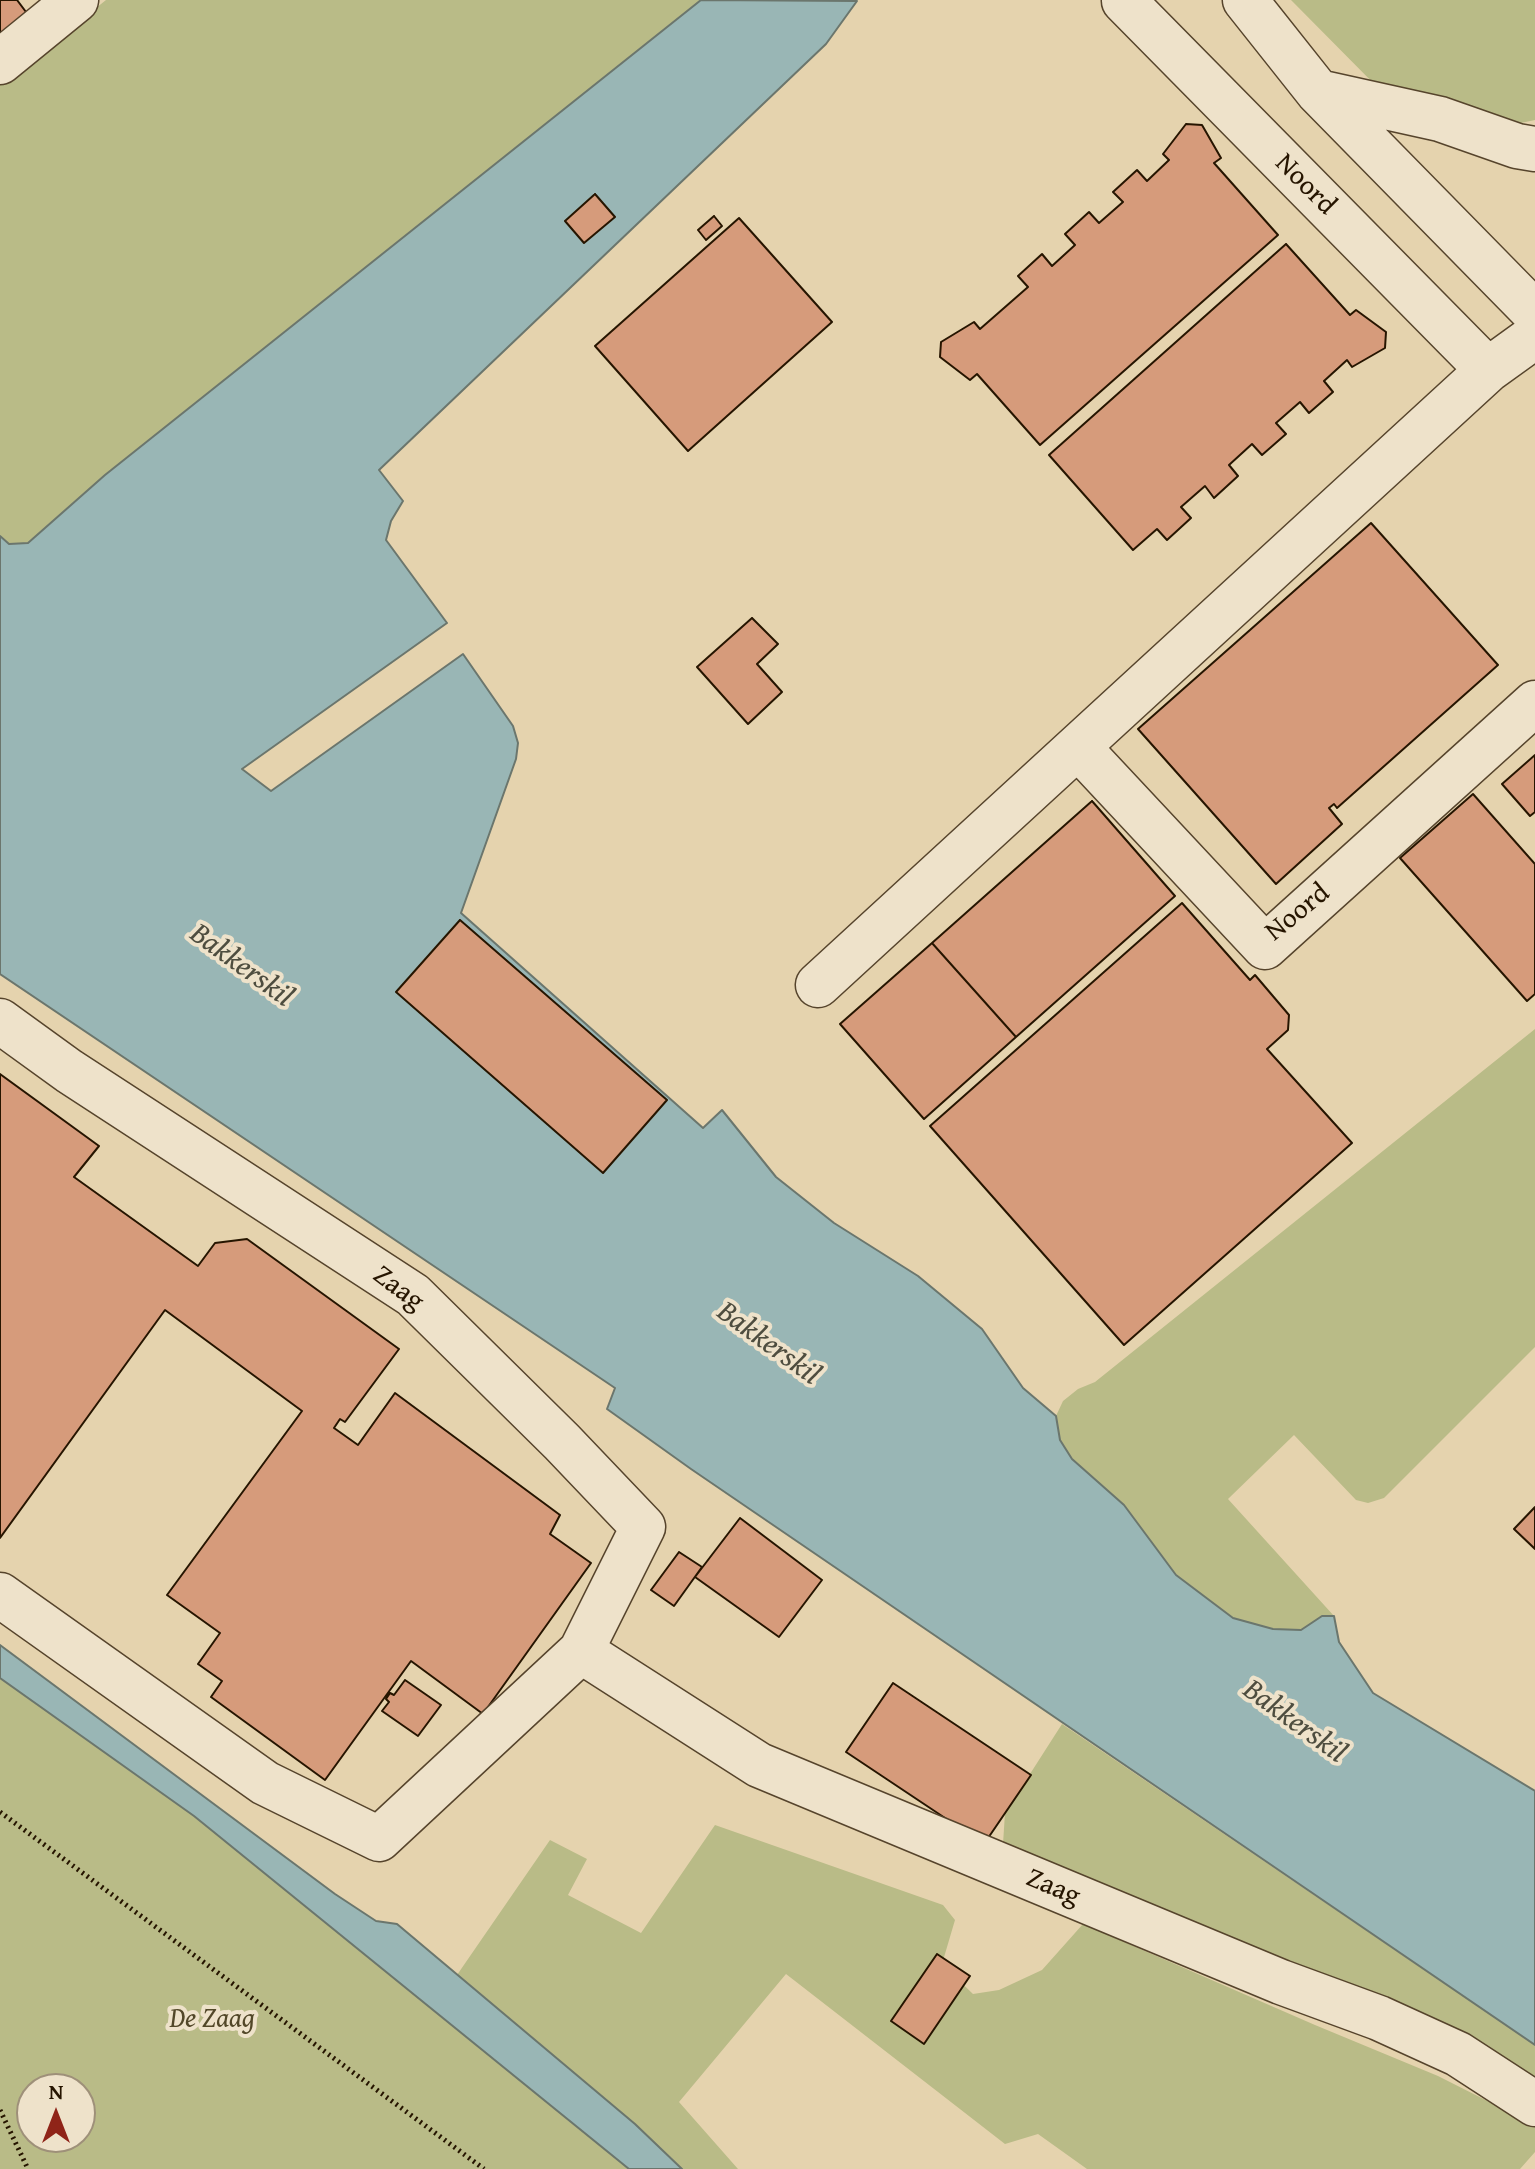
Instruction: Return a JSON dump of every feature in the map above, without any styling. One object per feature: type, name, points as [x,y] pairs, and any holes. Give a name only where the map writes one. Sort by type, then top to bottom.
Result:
[{"type":"street","points":[[0,62],[76,0]]},
{"type":"street","name":"Noord","points":[[1125,0],[1488,370]]},
{"type":"street","points":[[1245,0],[1318,92],[1535,313]]},
{"type":"street","points":[[1318,92],[1440,119],[1517,146],[1535,149]]},
{"type":"street","points":[[818,985],[1488,370],[1535,336]]},
{"type":"street","name":"Noord","points":[[1078,747],[1265,947],[1535,703]]},
{"type":"street","name":"Zaag","points":[[0,1021],[82,1079],[413,1295],[643,1527],[581,1651],[379,1839],[265,1783],[0,1595]]},
{"type":"street","name":"Zaag","points":[[581,1651],[759,1765],[1281,1982],[1379,2018],[1458,2054],[1535,2104]]},
{"type":"path","points":[[0,1812],[484,2169]]},
{"type":"path","points":[[0,2110],[28,2169]]},
{"type":"green space","points":[[106,0],[701,0],[105,475],[28,543],[9,544],[0,536],[0,85]]},
{"type":"green space","points":[[1291,0],[1535,0],[1535,120],[1492,129],[1389,99]]},
{"type":"green space","points":[[1535,1029],[1535,1347],[1384,1498],[1368,1503],[1356,1500],[1294,1435],[1228,1499],[1334,1616],[1322,1616],[1301,1630],[1273,1629],[1233,1618],[1176,1575],[1124,1505],[1072,1459],[1060,1440],[1056,1416],[1063,1401],[1078,1389],[1095,1382]]},
{"type":"green space","name":"De Zaag","points":[[0,1678],[194,1816],[629,2169],[0,2169]]},
{"type":"green space","points":[[1062,1724],[1535,2045],[1535,2084],[1003,1844],[1005,1813]]},
{"type":"green space","points":[[715,1825],[943,1905],[955,1920],[942,1964],[973,1994],[999,1990],[1042,1970],[1083,1924],[1438,2076],[1535,2125],[1535,2152],[1520,2169],[1087,2169],[1038,2134],[1005,2144],[786,1974],[679,2102],[738,2169],[682,2169],[635,2124],[457,1975],[550,1840],[587,1859],[568,1895],[641,1933]]},
{"type":"water","name":"Bakkerskil","points":[[701,0],[857,1],[826,44],[379,470],[403,501],[391,521],[386,540],[447,623],[242,769],[271,791],[463,654],[513,726],[518,743],[516,759],[461,913],[703,1128],[722,1110],[776,1177],[834,1223],[918,1276],[982,1329],[1023,1388],[1056,1416],[1060,1440],[1072,1459],[1124,1505],[1176,1575],[1233,1618],[1273,1629],[1301,1630],[1322,1616],[1334,1616],[1339,1642],[1373,1693],[1535,1791],[1535,2045],[691,1469],[607,1409],[615,1388],[0,974],[0,536],[9,544],[28,543],[105,475]]},
{"type":"water","points":[[0,1645],[335,1894],[376,1921],[397,1924],[635,2124],[682,2169],[629,2169],[194,1816],[0,1678]]},
{"type":"building","points":[[0,0],[17,0],[29,16],[0,37]]},
{"type":"building","points":[[1186,124],[1202,125],[1221,158],[1214,163],[1278,235],[1040,445],[977,374],[970,380],[940,357],[941,342],[974,322],[980,329],[1028,287],[1018,276],[1042,254],[1052,266],[1075,245],[1065,234],[1089,212],[1099,223],[1123,202],[1113,192],[1137,170],[1147,181],[1169,160],[1163,154]]},
{"type":"building","points":[[595,194],[615,217],[584,243],[565,221]]},
{"type":"building","points":[[714,216],[722,226],[706,240],[698,230]]},
{"type":"building","points":[[739,218],[832,322],[688,451],[595,346]]},
{"type":"building","points":[[1286,244],[1350,315],[1356,310],[1386,332],[1385,348],[1352,367],[1347,360],[1324,381],[1333,392],[1309,413],[1300,402],[1276,423],[1286,434],[1262,455],[1252,444],[1229,465],[1238,476],[1214,498],[1205,486],[1181,507],[1191,518],[1167,540],[1157,529],[1133,550],[1049,455]]},
{"type":"building","points":[[1371,523],[1498,665],[1337,808],[1334,804],[1329,808],[1342,824],[1276,884],[1138,729]]},
{"type":"building","points":[[752,618],[778,644],[757,664],[782,692],[748,724],[697,667]]},
{"type":"building","points":[[1535,755],[1535,812],[1530,816],[1502,784]]},
{"type":"building","points":[[1473,794],[1535,864],[1535,994],[1527,1001],[1400,858]]},
{"type":"building","points":[[1092,801],[1175,896],[1016,1037],[932,943]]},
{"type":"building","points":[[1182,903],[1250,980],[1255,975],[1289,1015],[1288,1030],[1267,1049],[1352,1143],[1124,1345],[930,1126]]},
{"type":"building","points":[[460,920],[667,1100],[603,1173],[396,992]]},
{"type":"building","points":[[932,943],[1016,1037],[924,1119],[840,1024]]},
{"type":"building","points":[[0,1074],[99,1146],[74,1177],[198,1266],[215,1243],[247,1239],[399,1349],[345,1422],[340,1419],[334,1428],[358,1445],[395,1393],[560,1515],[550,1534],[591,1563],[483,1714],[411,1661],[325,1780],[211,1697],[222,1681],[198,1664],[220,1633],[167,1595],[302,1411],[165,1310],[0,1538]]},
{"type":"building","points":[[1535,1507],[1535,1549],[1514,1529]]},
{"type":"building","points":[[740,1518],[822,1580],[779,1637],[695,1577]]},
{"type":"building","points":[[679,1552],[702,1567],[674,1606],[651,1590]]},
{"type":"building","points":[[405,1680],[441,1705],[418,1736],[382,1711],[389,1702],[386,1699],[390,1693],[394,1695]]},
{"type":"building","points":[[893,1683],[1031,1775],[984,1844],[846,1752]]},
{"type":"building","points":[[937,1954],[970,1976],[924,2044],[891,2021]]}]
